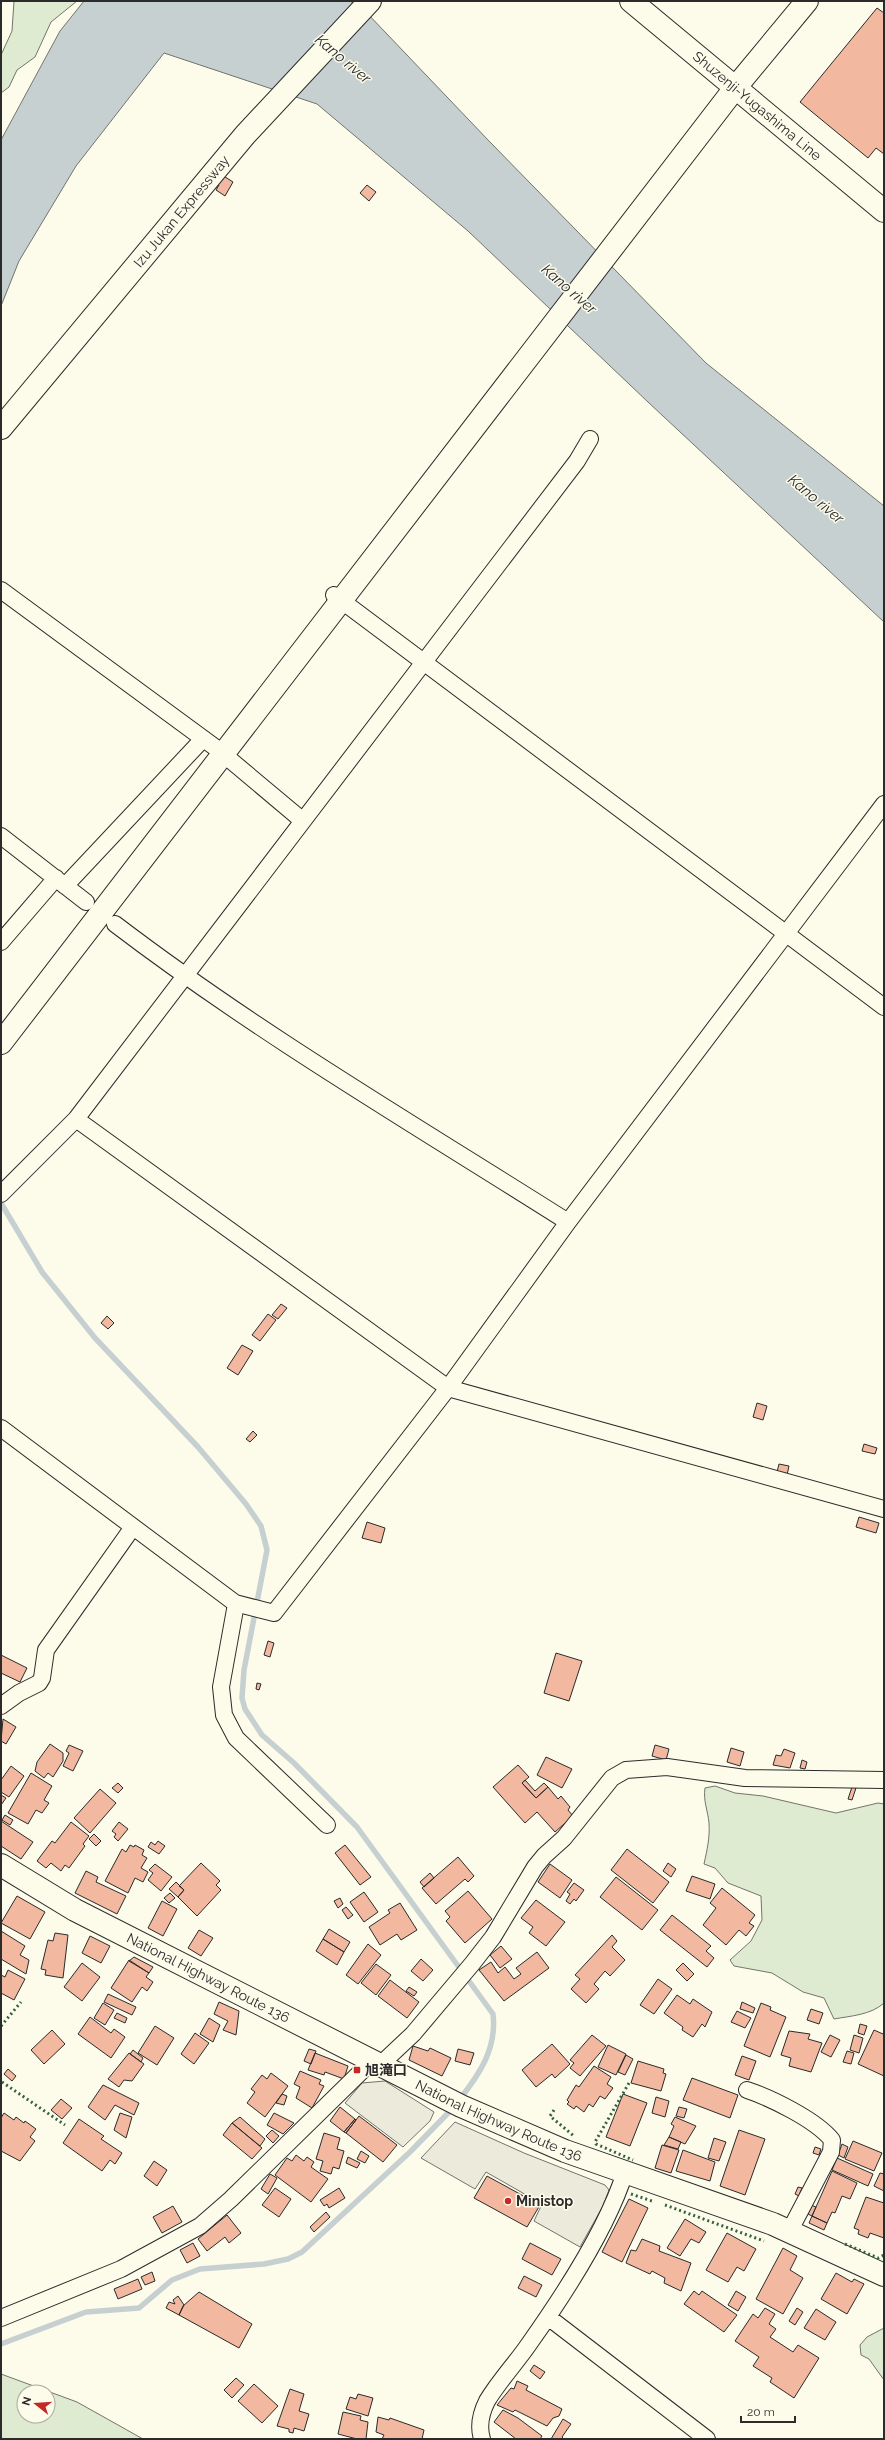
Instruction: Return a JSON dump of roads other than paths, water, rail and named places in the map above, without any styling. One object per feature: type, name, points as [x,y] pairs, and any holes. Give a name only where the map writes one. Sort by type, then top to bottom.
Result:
[{"type":"main road","name":"Izu Jukan Expressway","points":[[1,428],[245,135],[370,1]]},
{"type":"main road","name":"Shuzenji-Yugashima Line","points":[[631,1],[884,211]]},
{"type":"main road","points":[[1,1043],[222,755],[337,597],[735,88],[807,1]]},
{"type":"main road","name":"National Highway Route 136","points":[[1,1865],[75,1910],[376,2063],[514,2130],[565,2151],[789,2232],[884,2275]]},
{"type":"street","points":[[1,1194],[76,1119],[577,461],[590,439]]},
{"type":"street","points":[[1,590],[203,739],[303,821]]},
{"type":"street","points":[[337,597],[884,1008]]},
{"type":"street","points":[[1,942],[203,739]]},
{"type":"street","points":[[1,1428],[238,1604],[270,1612],[279,1609],[448,1388],[568,1222],[884,804]]},
{"type":"street","points":[[1,836],[86,902]]},
{"type":"street","points":[[115,924],[185,977],[267,1032],[568,1222]]},
{"type":"street","points":[[76,1119],[448,1388],[884,1509]]},
{"type":"street","points":[[1,1706],[10,1699],[39,1683],[42,1678],[46,1650],[133,1527]]},
{"type":"street","points":[[238,1604],[221,1687],[224,1715],[236,1738],[327,1826]]},
{"type":"street","points":[[1,2318],[121,2268],[200,2226],[231,2199],[376,2063],[413,2034],[493,1937],[535,1867],[544,1856],[564,1838],[612,1778],[626,1770],[667,1767],[744,1778],[884,1780]]},
{"type":"street","points":[[747,2090],[785,2107],[821,2130],[832,2140],[831,2152],[789,2232]]},
{"type":"street","points":[[482,2439],[480,2423],[488,2401],[548,2316],[594,2239],[618,2194],[625,2172]]},
{"type":"street","points":[[548,2316],[707,2439]]},
{"type":"water","name":"Kano river","points":[[84,1],[350,1],[365,11],[489,141],[706,363],[884,506],[884,622],[649,403],[468,231],[317,104],[164,53],[76,166],[19,261],[1,306],[1,140],[60,31]]},
{"type":"waterway","points":[[1,1203],[42,1272],[95,1338],[198,1447],[246,1504],[261,1526],[267,1550],[244,1670],[242,1698],[245,1709],[262,1735],[294,1763],[357,1827],[493,2014],[494,2026],[490,2049],[474,2080],[459,2100]]},
{"type":"waterway","points":[[1,2344],[86,2312],[139,2308],[172,2280],[200,2269],[264,2264],[288,2259],[302,2252],[410,2152],[453,2108]]},
{"type":"place","name":"旭滝口","points":[[357,2070]]},
{"type":"place","name":"Ministop","points":[[508,2201]]}]
